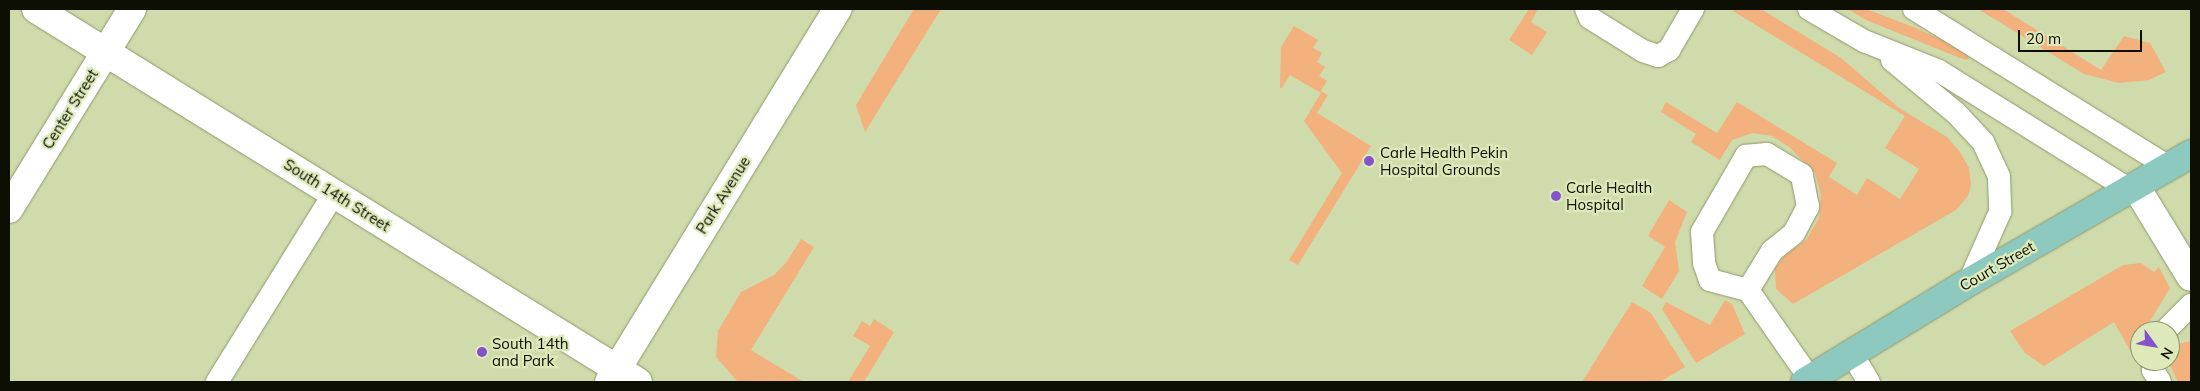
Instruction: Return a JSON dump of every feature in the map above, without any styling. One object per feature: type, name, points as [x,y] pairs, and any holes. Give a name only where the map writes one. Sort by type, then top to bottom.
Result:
[{"type":"main road","name":"Court Street","points":[[1808,381],[1968,282],[2180,161]]},
{"type":"street","name":"South 14th Street","points":[[36,9],[334,193],[622,378]]},
{"type":"street","name":"Center Street","points":[[9,209],[132,9]]},
{"type":"street","name":"Park Avenue","points":[[622,378],[838,9]]},
{"type":"street","points":[[2133,189],[2191,277]]},
{"type":"lane","points":[[1586,9],[1590,18],[1643,51],[1658,56],[1669,50],[1693,9]]},
{"type":"lane","points":[[1809,9],[1864,41],[1913,75],[1956,112],[1983,142],[1999,177],[2000,212],[1968,282]]},
{"type":"lane","points":[[1914,9],[2180,161]]},
{"type":"lane","points":[[1864,41],[1939,71],[2133,189]]},
{"type":"lane","points":[[1748,290],[1772,251],[1794,233],[1808,207],[1802,175],[1767,154],[1746,156],[1702,232],[1710,280],[1748,290],[1808,381]]},
{"type":"lane","points":[[217,382],[334,193]]},
{"type":"lane","points":[[2175,321],[2191,305]]},
{"type":"lane","points":[[1852,354],[1869,382]]},
{"type":"lane","points":[[2154,371],[2160,382]]},
{"type":"shaded area","points":[[914,9],[941,9],[865,132],[856,105]]},
{"type":"shaded area","points":[[1529,9],[1538,9],[1531,22],[1547,32],[1532,55],[1509,40]]},
{"type":"shaded area","points":[[1735,9],[1761,9],[1841,58],[1899,108],[1947,137],[1960,152],[1969,168],[1971,185],[1968,196],[1956,210],[1793,304],[1776,289],[1775,269],[1784,256],[1807,239],[1819,218],[1821,195],[1815,173],[1789,147],[1772,136],[1753,133],[1732,140],[1720,160],[1691,142],[1696,134],[1661,112],[1666,102],[1717,133],[1737,102],[1837,163],[1829,177],[1857,195],[1867,178],[1900,199],[1919,169],[1885,148],[1905,116],[1733,11]]},
{"type":"shaded area","points":[[1848,9],[1866,9],[1911,26],[1954,45],[1969,57],[1967,60],[1960,58],[1866,20]]},
{"type":"shaded area","points":[[1978,9],[2003,9],[2101,70],[2124,36],[2150,43],[2166,72],[2149,80],[2119,83],[2084,74]]},
{"type":"shaded area","points":[[1294,26],[1318,40],[1313,48],[1322,53],[1317,62],[1325,67],[1319,76],[1327,81],[1321,91],[1328,95],[1317,113],[1371,146],[1298,265],[1289,260],[1342,173],[1304,121],[1321,93],[1290,75],[1281,89],[1280,87],[1281,47]]},
{"type":"shaded area","points":[[1669,200],[1687,212],[1675,242],[1679,271],[1662,299],[1642,286],[1665,247],[1648,236]]},
{"type":"shaded area","points":[[801,239],[814,247],[751,350],[804,382],[738,382],[716,357],[718,331],[741,292],[774,275],[786,263]]},
{"type":"shaded area","points":[[2141,263],[2154,272],[2159,267],[2170,288],[2150,321],[2130,321],[2130,350],[2114,322],[2044,366],[2025,353],[2010,331],[2123,265]]},
{"type":"shaded area","points":[[1725,300],[1732,304],[1745,334],[1696,363],[1662,309],[1666,302],[1710,325]]},
{"type":"shaded area","points":[[1632,302],[1651,313],[1685,367],[1660,382],[1582,382]]},
{"type":"shaded area","points":[[874,319],[894,332],[864,382],[848,382],[870,346],[853,336],[862,321],[870,326]]},
{"type":"shaded area","points":[[2191,341],[2191,382],[2178,382],[2173,371],[2180,371],[2180,344]]},
{"type":"place","name":"Carle Health Pekin Hospital Grounds","points":[[1369,161]]},
{"type":"place","name":"Carle Health Hospital","points":[[1556,196]]},
{"type":"place","name":"South 14th and Park","points":[[482,352]]}]
